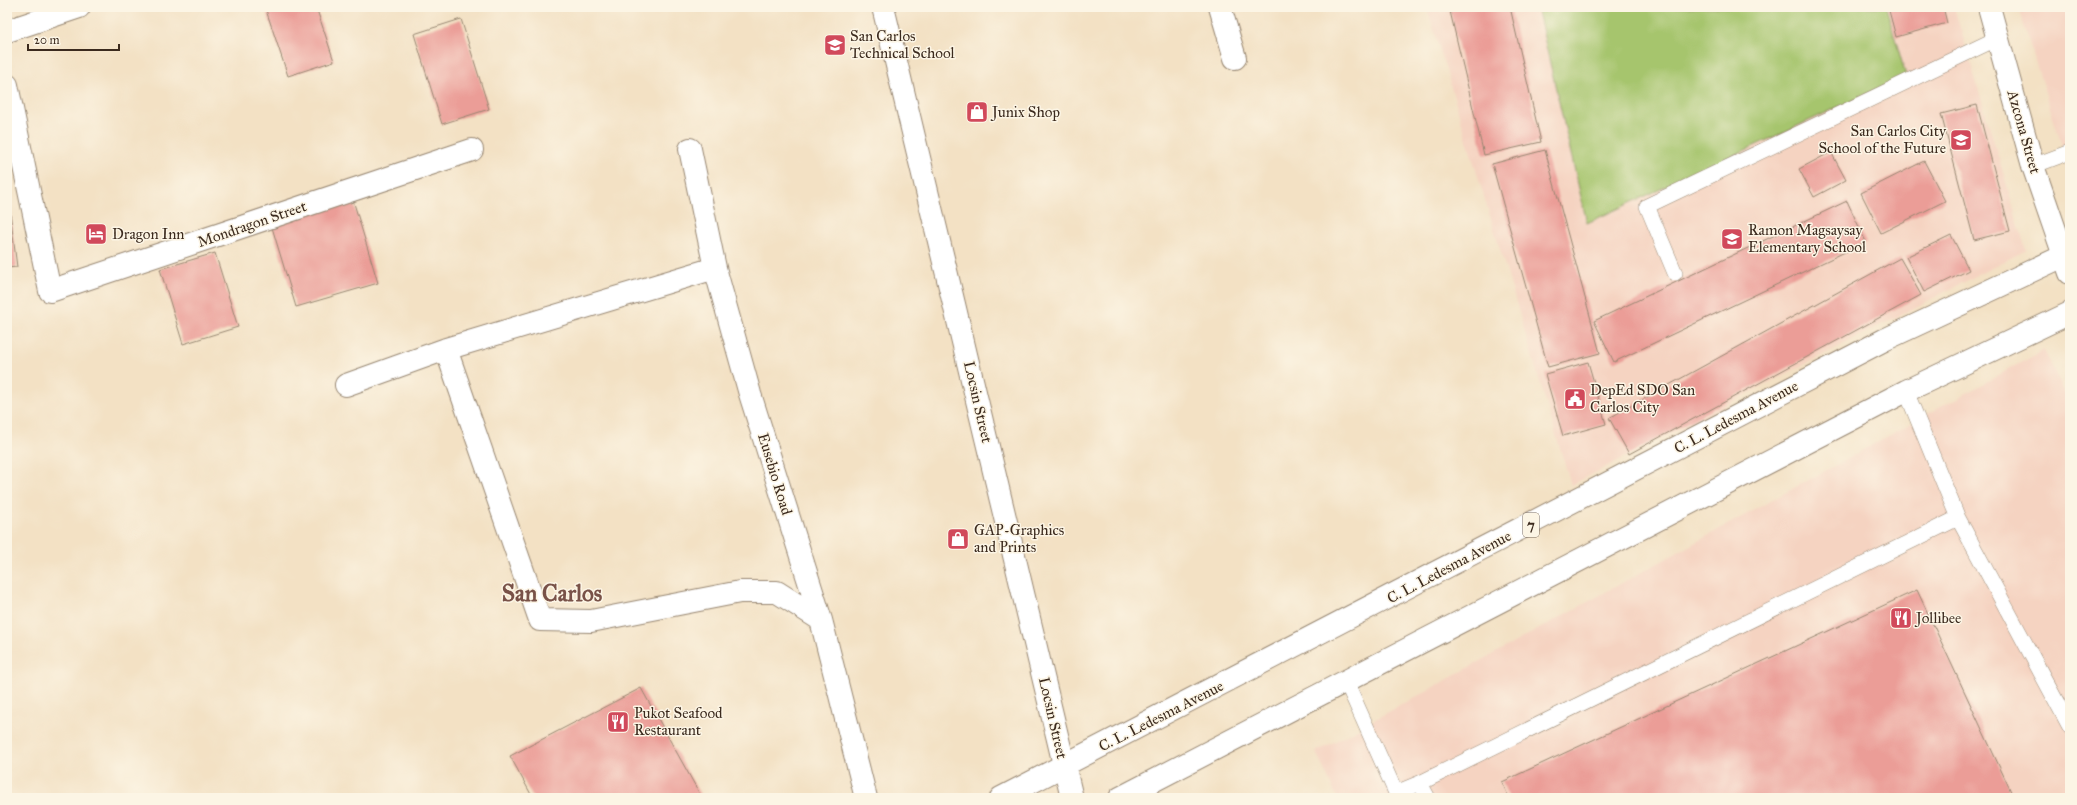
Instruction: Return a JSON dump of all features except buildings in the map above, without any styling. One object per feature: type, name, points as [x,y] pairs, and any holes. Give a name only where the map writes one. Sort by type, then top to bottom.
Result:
[{"type":"main road","points":[[7,31],[79,7]]},
{"type":"main road","name":"Locsin Street","points":[[884,7],[1072,798]]},
{"type":"main road","points":[[1220,7],[1235,58]]},
{"type":"main road","name":"Azcona Street","points":[[1989,7],[2033,166],[2068,261]]},
{"type":"main road","name":"Mondragon Street","points":[[7,85],[50,291],[472,150]]},
{"type":"main road","name":"Eusebio Road","points":[[690,149],[715,268],[750,394],[821,620],[866,798]]},
{"type":"main road","name":"C. L. Ledesma Avenue","points":[[1001,798],[1884,340],[2068,261]]},
{"type":"main road","points":[[346,385],[446,349],[715,268]]},
{"type":"main road","points":[[1120,798],[1906,391],[2070,313]]},
{"type":"main road","points":[[446,349],[540,620],[591,621],[740,592],[778,592],[821,620]]},
{"type":"lane","points":[[1674,273],[1647,206],[1998,38]]},
{"type":"lane","points":[[2033,166],[2070,152]]},
{"type":"lane","points":[[1906,391],[1958,518],[2070,727]]},
{"type":"lane","points":[[1346,681],[1396,793],[1958,518]]},
{"type":"lane","points":[[1420,782],[1428,798]]},
{"type":"shaded area","name":"Ramon Magsaysay Elementary School","points":[[1427,7],[1954,7],[2026,250],[1571,485]]},
{"type":"shaded area","points":[[2018,7],[2070,7],[2070,171]]},
{"type":"shaded area","points":[[2044,350],[2070,404],[2070,798],[1337,798],[1316,752]]},
{"type":"green space","points":[[1537,7],[1886,7],[1906,76],[1587,223]]},
{"type":"place","name":"San Carlos Technical School","points":[[835,45]]},
{"type":"place","name":"Junix Shop","points":[[977,112]]},
{"type":"place","name":"San Carlos City School of the Future","points":[[1961,140]]},
{"type":"place","name":"Dragon Inn","points":[[96,234]]},
{"type":"place","name":"Ramon Magsaysay Elementary School","points":[[1732,239]]},
{"type":"place","name":"DepEd SDO San Carlos City","points":[[1575,399]]},
{"type":"place","name":"GAP-Graphics and Prints","points":[[958,539]]},
{"type":"place","name":"Jollibee","points":[[1901,618]]},
{"type":"place","name":"Pukot Seafood Restaurant","points":[[618,722]]},
{"type":"district","name":"San Carlos","points":[[552,593]]}]
